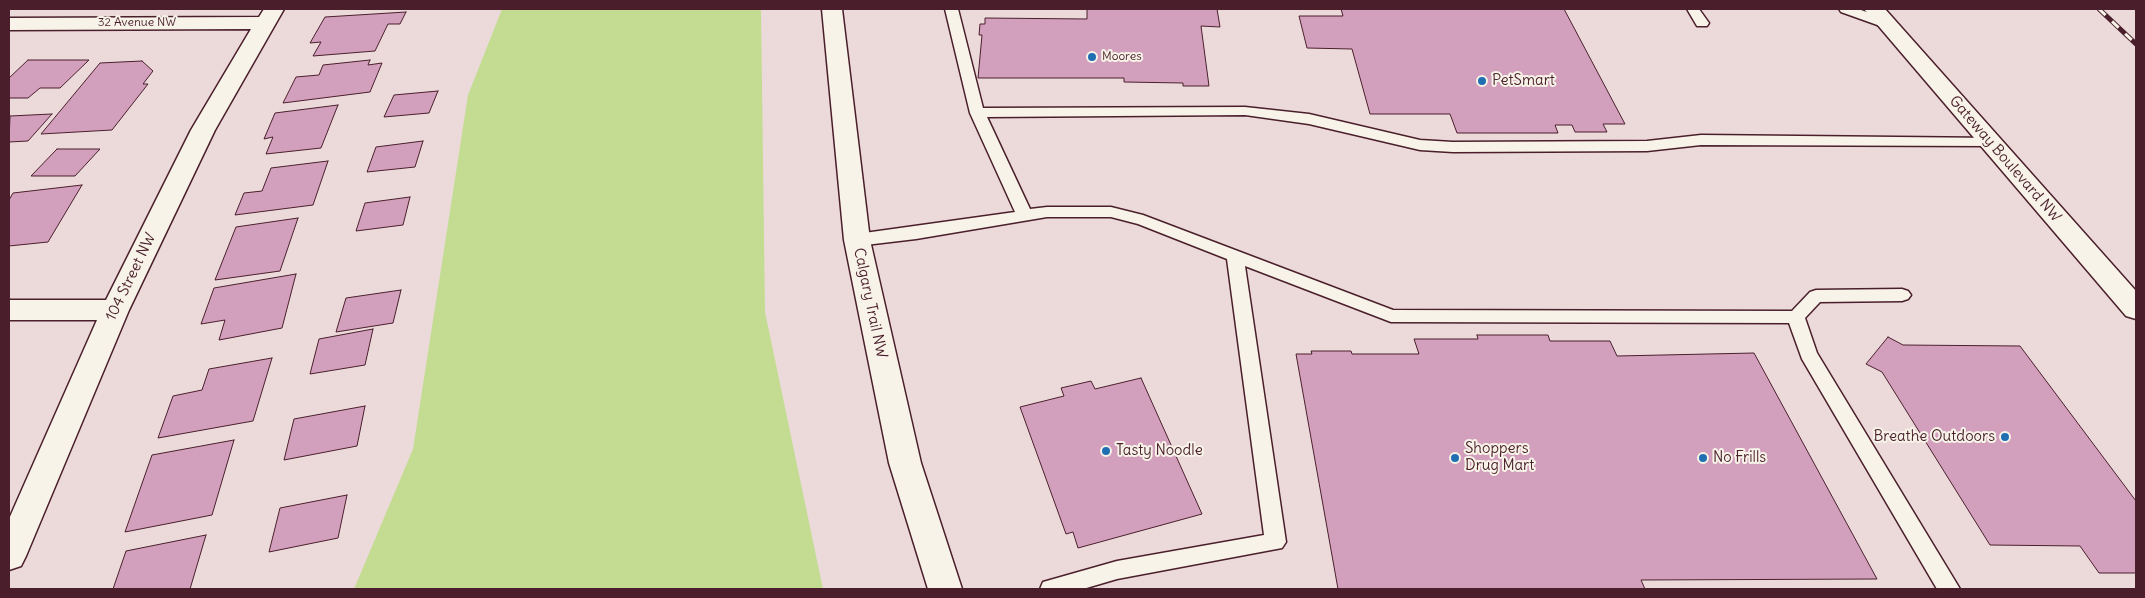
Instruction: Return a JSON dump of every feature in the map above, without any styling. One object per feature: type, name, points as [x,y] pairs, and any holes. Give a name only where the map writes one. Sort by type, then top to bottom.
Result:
[{"type":"main road","name":"Calgary Trail NW","points":[[832,9],[857,240],[905,463],[945,589]]},
{"type":"main road","name":"32 Avenue NW","points":[[9,24],[269,16]]},
{"type":"main road","name":"104 Street NW","points":[[9,556],[115,310],[203,130],[269,16]]},
{"type":"main road","name":"Gateway Boulevard NW","points":[[1881,17],[2136,309]]},
{"type":"main road","points":[[9,310],[115,310]]},
{"type":"lane","points":[[951,9],[977,113],[1025,215]]},
{"type":"lane","points":[[1693,9],[1702,23]]},
{"type":"lane","points":[[1846,9],[1881,17]]},
{"type":"lane","points":[[977,113],[1245,111],[1309,119],[1410,143],[1453,147],[1647,146],[1701,140],[1990,141]]},
{"type":"lane","points":[[857,240],[916,233],[1025,215],[1066,211],[1100,211],[1128,215],[1392,316],[1796,317],[1816,296],[1902,295]]},
{"type":"lane","points":[[1051,589],[1117,570],[1275,542],[1235,256]]},
{"type":"lane","points":[[1796,317],[1808,354],[1949,589]]},
{"type":"green space","points":[[502,9],[761,9],[765,312],[823,589],[354,589],[413,449],[468,95]]},
{"type":"building","name":"Moores","points":[[1087,9],[1217,9],[1220,27],[1201,26],[1209,86],[1183,86],[1183,83],[1124,82],[1124,78],[978,78],[982,35],[979,35],[980,24],[985,24],[985,18],[1087,19]]},
{"type":"building","name":"PetSmart","points":[[1341,9],[1564,9],[1625,124],[1603,124],[1607,132],[1575,132],[1572,125],[1555,125],[1558,133],[1457,133],[1450,114],[1370,114],[1352,49],[1307,48],[1299,16],[1343,16]]},
{"type":"building","points":[[406,12],[400,24],[388,24],[375,51],[313,56],[321,42],[310,43],[325,17]]},
{"type":"building","points":[[28,60],[89,60],[60,88],[40,88],[28,98],[9,98],[9,78]]},
{"type":"building","points":[[370,60],[368,65],[382,63],[370,92],[283,103],[296,77],[319,75],[323,65]]},
{"type":"building","points":[[142,61],[153,71],[143,84],[148,84],[112,130],[41,134],[100,63]]},
{"type":"building","points":[[438,91],[429,113],[384,117],[394,95]]},
{"type":"building","points":[[338,105],[321,148],[266,154],[273,137],[264,139],[275,113]]},
{"type":"building","points":[[52,114],[28,141],[9,142],[10,116]]},
{"type":"building","points":[[423,141],[415,167],[367,172],[376,147]]},
{"type":"building","points":[[57,149],[100,149],[75,176],[31,176]]},
{"type":"building","points":[[328,161],[313,205],[235,215],[244,193],[262,191],[271,168]]},
{"type":"building","points":[[82,185],[48,242],[9,246],[9,200],[13,193]]},
{"type":"building","points":[[410,197],[403,225],[356,231],[365,203]]},
{"type":"building","points":[[298,218],[280,271],[215,280],[236,227]]},
{"type":"building","points":[[296,274],[282,328],[219,340],[225,320],[201,324],[214,288]]},
{"type":"building","points":[[401,290],[393,323],[336,332],[346,298]]},
{"type":"building","points":[[373,329],[365,365],[310,374],[319,339]]},
{"type":"building","points":[[1477,335],[1548,335],[1550,341],[1610,341],[1617,356],[1754,353],[1877,579],[1641,580],[1645,589],[1338,589],[1296,354],[1312,354],[1311,351],[1351,351],[1352,354],[1419,354],[1414,339],[1478,339]]},
{"type":"building","name":"Breathe Outdoors","points":[[1888,337],[1903,345],[2020,346],[2136,501],[2136,573],[2099,573],[2080,546],[1990,545],[1882,372],[1866,364]]},
{"type":"building","points":[[272,358],[253,421],[158,438],[173,396],[202,390],[209,369]]},
{"type":"building","name":"Tasty Noodle","points":[[1141,378],[1202,514],[1078,548],[1073,532],[1066,534],[1020,407],[1064,396],[1061,388],[1091,381],[1095,389]]},
{"type":"building","points":[[365,406],[357,446],[284,460],[294,419]]},
{"type":"building","points":[[234,440],[212,515],[125,532],[152,455]]},
{"type":"building","points":[[347,495],[338,538],[269,552],[280,508]]},
{"type":"building","points":[[206,535],[190,589],[113,589],[126,551]]},
{"type":"railway","points":[[2099,9],[2136,44]]},
{"type":"place","name":"Moores","points":[[1092,57]]},
{"type":"place","name":"PetSmart","points":[[1482,81]]},
{"type":"place","name":"Breathe Outdoors","points":[[2005,437]]},
{"type":"place","name":"Tasty Noodle","points":[[1106,451]]},
{"type":"place","name":"Shoppers Drug Mart","points":[[1455,458]]},
{"type":"place","name":"No Frills","points":[[1703,458]]}]
